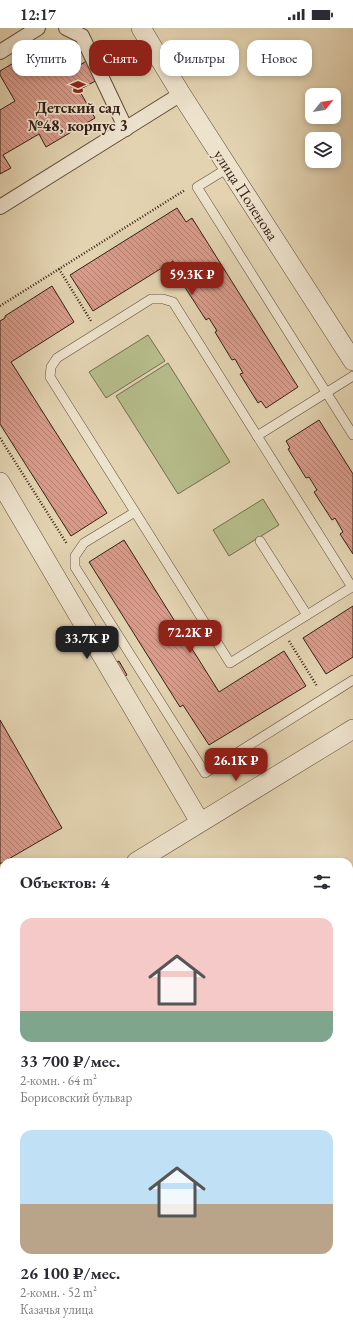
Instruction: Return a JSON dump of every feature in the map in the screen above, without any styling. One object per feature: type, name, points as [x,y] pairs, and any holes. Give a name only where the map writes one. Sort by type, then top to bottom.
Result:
[{"type":"street","points":[[0,52],[38,28]]},
{"type":"street","points":[[66,28],[82,36],[126,129]]},
{"type":"street","name":"улица Поленова","points":[[141,28],[228,168],[353,361]]},
{"type":"street","points":[[0,207],[181,94]]},
{"type":"street","points":[[0,482],[200,822]]},
{"type":"street","points":[[142,858],[353,729]]},
{"type":"lane","points":[[228,168],[197,187],[353,435]]},
{"type":"lane","points":[[151,298],[163,298],[173,302],[257,436],[352,587],[230,663],[50,377],[51,367],[57,358],[151,298]]},
{"type":"lane","points":[[257,436],[353,376]]},
{"type":"lane","points":[[135,512],[84,544],[75,556],[75,567],[205,774],[353,680]]},
{"type":"lane","points":[[260,542],[307,615]]},
{"type":"path","points":[[0,306],[195,184],[197,187]]},
{"type":"path","points":[[58,269],[98,332]]},
{"type":"path","points":[[0,438],[75,556]]},
{"type":"path","points":[[282,631],[325,698]]},
{"type":"green space","points":[[148,335],[165,361],[106,398],[89,372]]},
{"type":"green space","points":[[168,363],[230,462],[178,494],[116,396]]},
{"type":"green space","points":[[263,499],[279,525],[229,556],[213,530]]},
{"type":"building","points":[[88,60],[89,76],[97,76],[99,79],[79,90],[95,118],[46,147],[39,134],[3,155],[11,168],[0,174],[0,110],[15,101],[0,75],[0,71],[12,64],[12,76],[81,76],[81,64]]},
{"type":"building","points":[[177,208],[186,222],[192,218],[298,387],[266,408],[261,401],[258,403],[240,374],[243,373],[235,359],[232,360],[215,332],[217,331],[209,318],[206,320],[179,278],[183,276],[173,261],[93,311],[70,275]]},
{"type":"building","points":[[52,286],[74,322],[11,362],[107,513],[71,536],[0,424],[0,321],[5,318],[5,316]]},
{"type":"building","points":[[319,420],[353,474],[353,554],[340,534],[343,532],[335,518],[332,520],[314,492],[317,490],[309,477],[306,478],[288,449],[290,448],[286,441]]},
{"type":"building","points":[[124,540],[219,692],[284,651],[306,686],[209,745],[183,705],[180,707],[89,562]]},
{"type":"building","points":[[353,606],[353,657],[326,674],[303,638]]},
{"type":"building","points":[[119,661],[127,675],[122,678],[113,664]]},
{"type":"building","points":[[0,720],[62,828],[10,858],[0,858]]},
{"type":"place","name":"Детский сад №48, корпус 3","points":[[78,87]]}]
